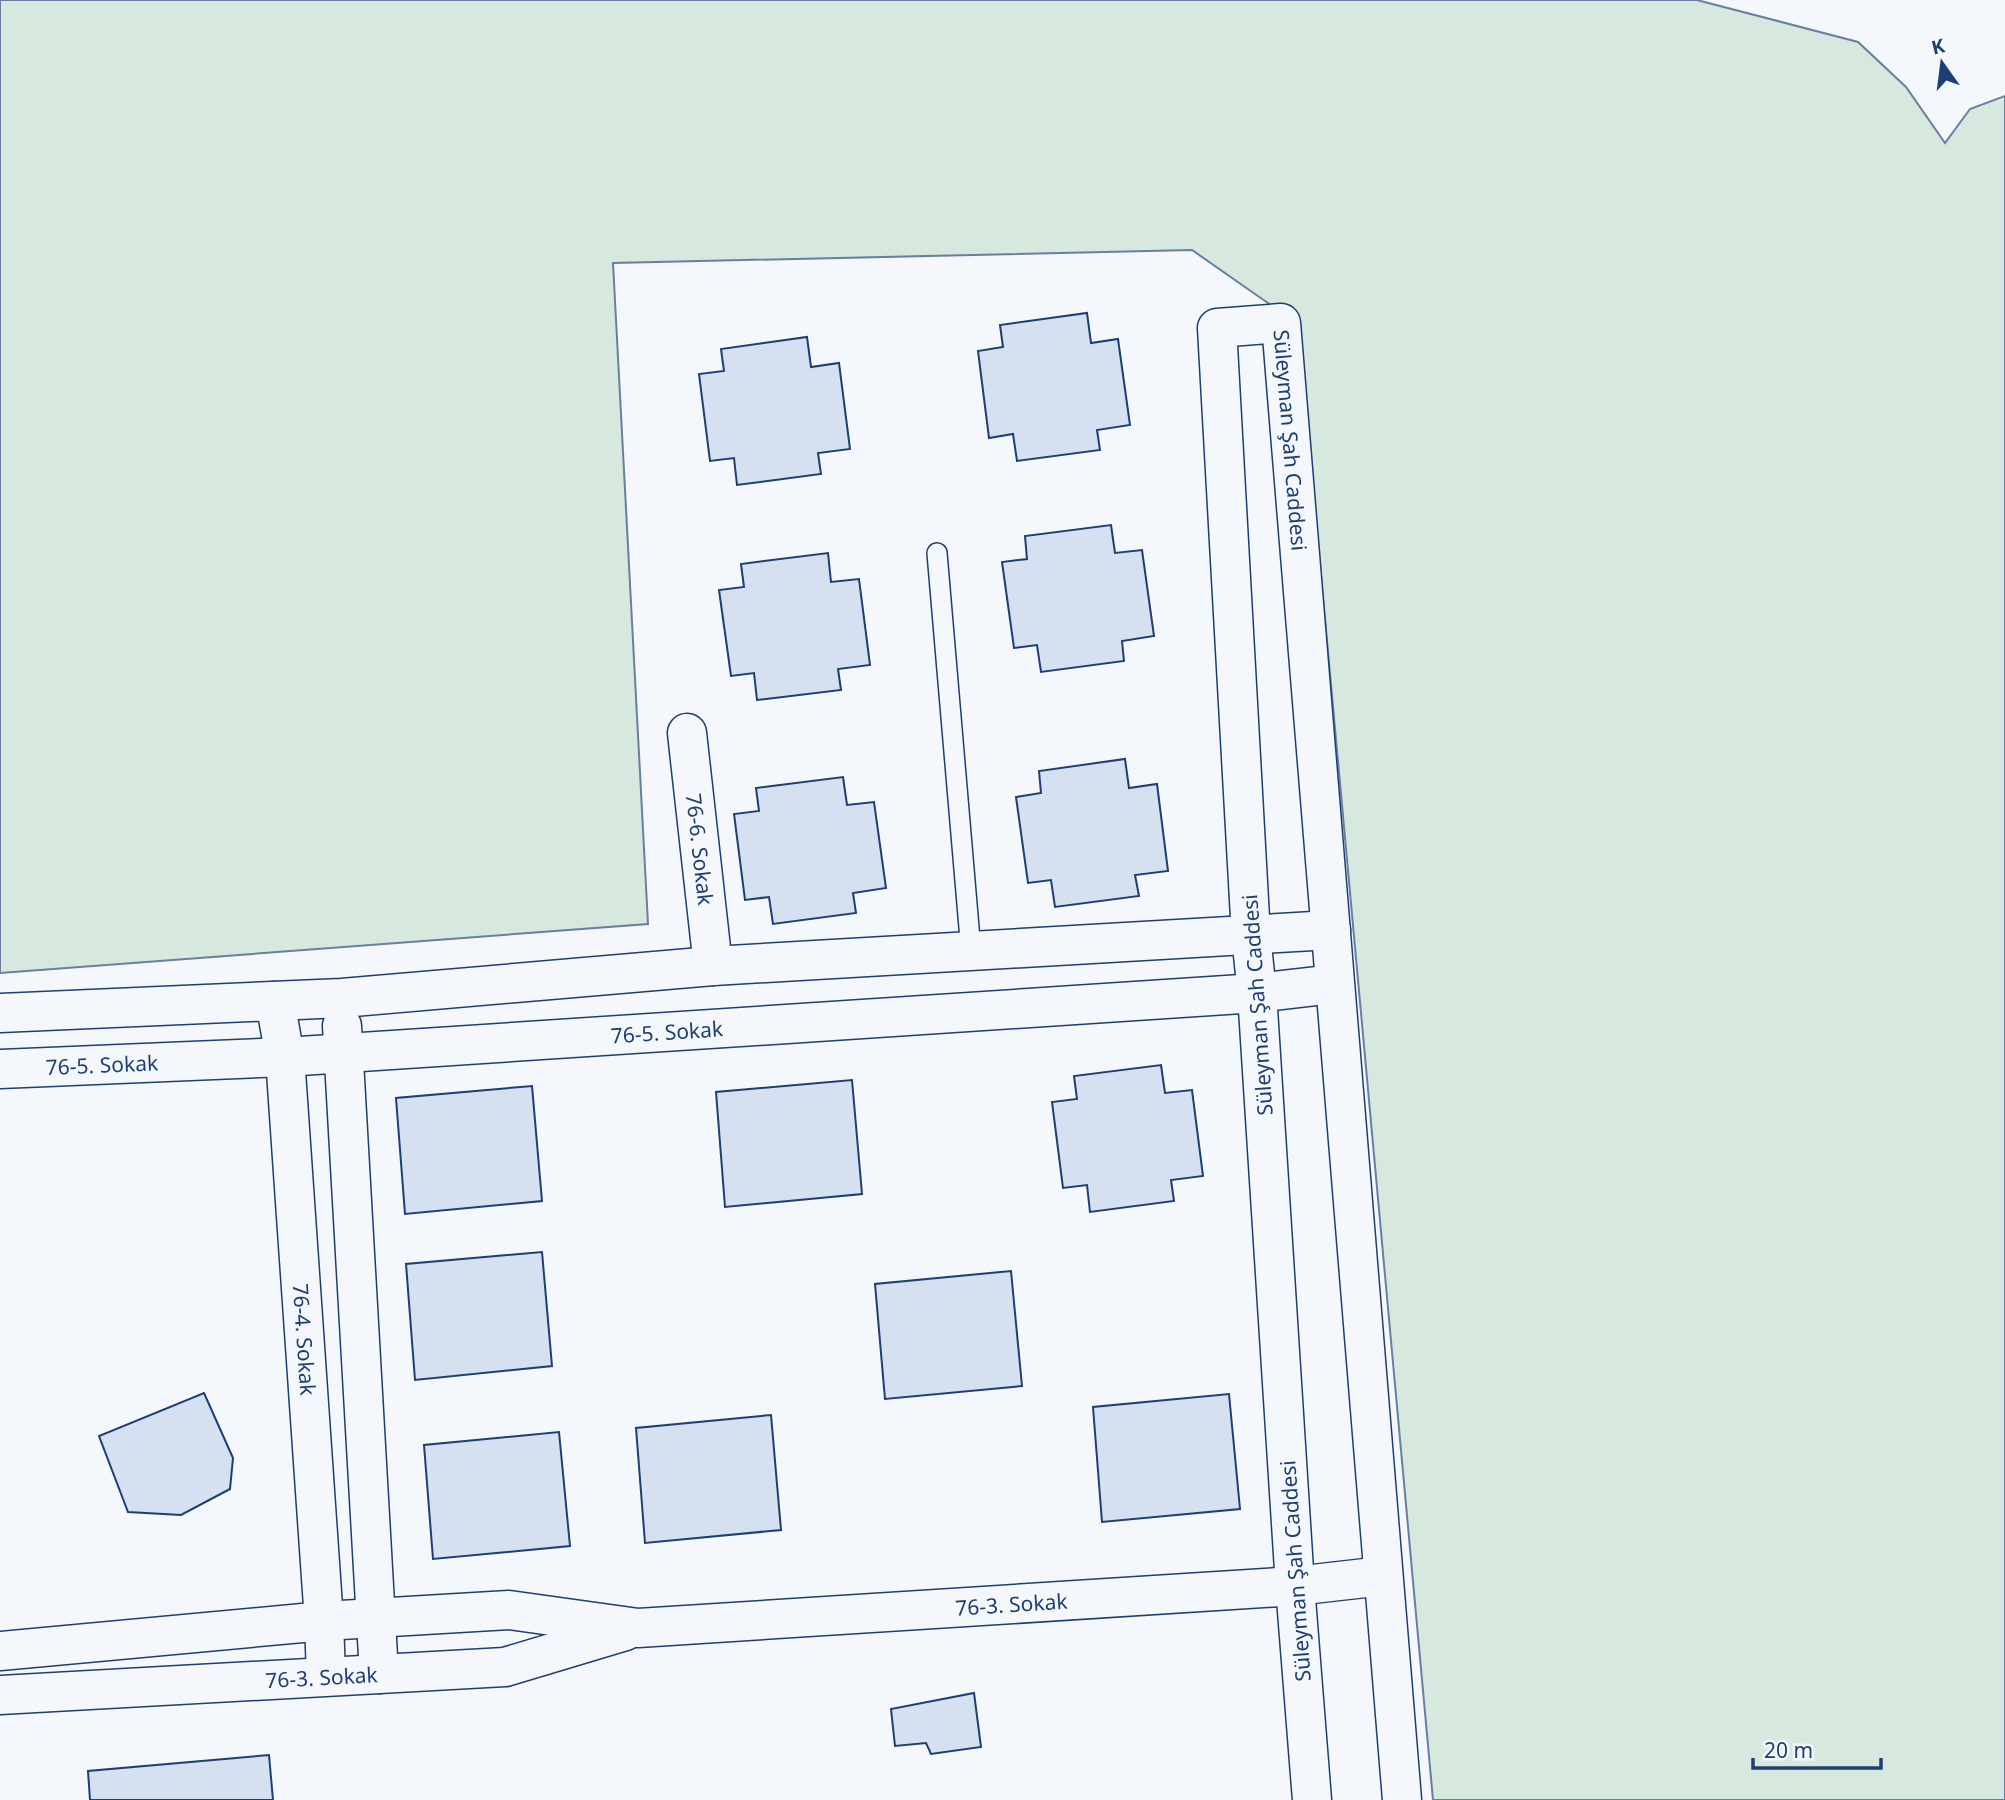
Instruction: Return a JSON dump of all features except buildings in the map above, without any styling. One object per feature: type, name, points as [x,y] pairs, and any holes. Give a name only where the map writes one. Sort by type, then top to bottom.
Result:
[{"type":"street","name":"Süleyman Şah Caddesi","points":[[1312,1800],[1251,936],[1217,328],[1282,323],[1402,1800]]},
{"type":"street","name":"76-6. Sokak","points":[[687,733],[713,966]]},
{"type":"street","points":[[0,1013],[342,998],[713,966],[1331,930]]},
{"type":"street","name":"76-5. Sokak","points":[[0,1069],[285,1057],[1257,993],[1334,984]]},
{"type":"street","points":[[342,998],[379,1674]]},
{"type":"street","name":"76-4. Sokak","points":[[275,1001],[285,1057],[326,1676]]},
{"type":"street","name":"76-3. Sokak","points":[[0,1651],[324,1621],[509,1610],[638,1628],[1296,1586],[1383,1576]]},
{"type":"street","name":"76-3. Sokak","points":[[0,1695],[506,1667],[638,1628]]},
{"type":"lane","points":[[937,554],[971,951]]},
{"type":"shaded area","points":[[0,0],[1697,0],[1858,42],[1906,87],[1945,143],[1970,109],[2005,96],[2005,1800],[1433,1800],[1298,324],[1192,250],[613,263],[648,924],[0,973]]}]
